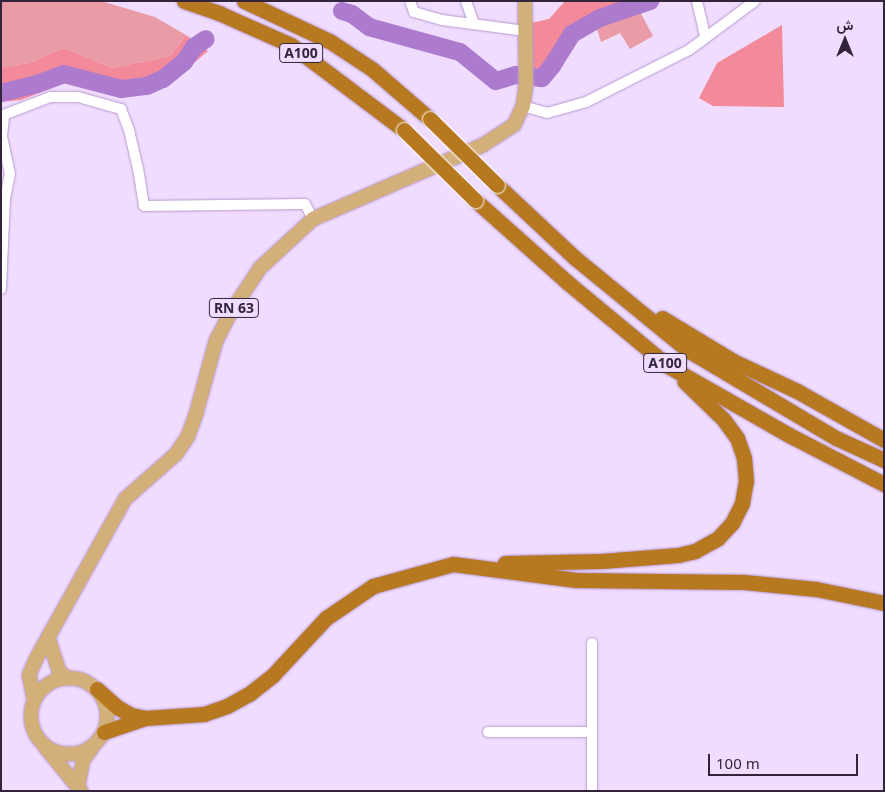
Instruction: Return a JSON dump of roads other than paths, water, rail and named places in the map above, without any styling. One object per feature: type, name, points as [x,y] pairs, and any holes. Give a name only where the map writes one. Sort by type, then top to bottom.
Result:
[{"type":"highway","name":"A100","points":[[184,1],[221,14],[291,45],[404,130],[475,200],[600,311],[668,366],[789,435],[884,484]]},
{"type":"highway","name":"A100","points":[[244,1],[331,42],[372,69],[430,119],[497,186],[576,258],[686,349],[836,438],[884,460]]},
{"type":"highway","points":[[576,258],[675,328],[733,360],[797,391],[884,440]]},
{"type":"highway","points":[[104,732],[145,718],[196,715],[227,706],[249,694],[273,675],[326,618],[373,586],[453,564],[644,559],[678,555],[695,551],[718,538],[732,523],[742,503],[746,481],[744,458],[737,438],[723,419],[668,366]]},
{"type":"highway","points":[[453,564],[576,580],[744,582],[816,589],[884,603]]},
{"type":"highway","points":[[97,690],[117,707],[132,715],[145,718]]},
{"type":"main road","name":"RN 63","points":[[48,637],[125,499],[176,454],[188,436],[216,341],[231,312],[260,268],[313,219],[483,145],[514,125],[523,106],[526,85],[525,1]]},
{"type":"main road","points":[[48,637],[59,671],[67,678]]},
{"type":"main road","points":[[48,637],[29,675],[34,700],[31,712],[32,724],[36,736],[80,788]]},
{"type":"main road","points":[[34,700],[48,684],[67,678],[78,679],[97,690],[107,710],[108,721],[104,732],[83,760],[80,788]]},
{"type":"main road","points":[[44,745],[59,753],[75,754],[95,745]]},
{"type":"street","points":[[410,1],[414,12],[442,20],[525,31]]},
{"type":"street","points":[[466,1],[474,24]]},
{"type":"street","points":[[697,1],[705,38]]},
{"type":"street","points":[[523,106],[547,113],[586,102],[689,50],[755,1]]},
{"type":"street","points":[[2,288],[5,199],[10,174],[2,136],[2,116],[50,97],[78,97],[121,109],[129,130],[144,206],[305,204],[313,219]]},
{"type":"street","points":[[592,642],[592,791]]},
{"type":"street","points":[[488,732],[592,732]]},
{"type":"waterway","points":[[342,11],[352,14],[369,27],[460,52],[496,81],[516,75],[542,78],[552,66],[572,34],[600,18],[650,1]]},
{"type":"waterway","points":[[1,93],[37,84],[64,74],[121,89],[147,86],[163,79],[184,62],[194,47],[206,39]]}]
